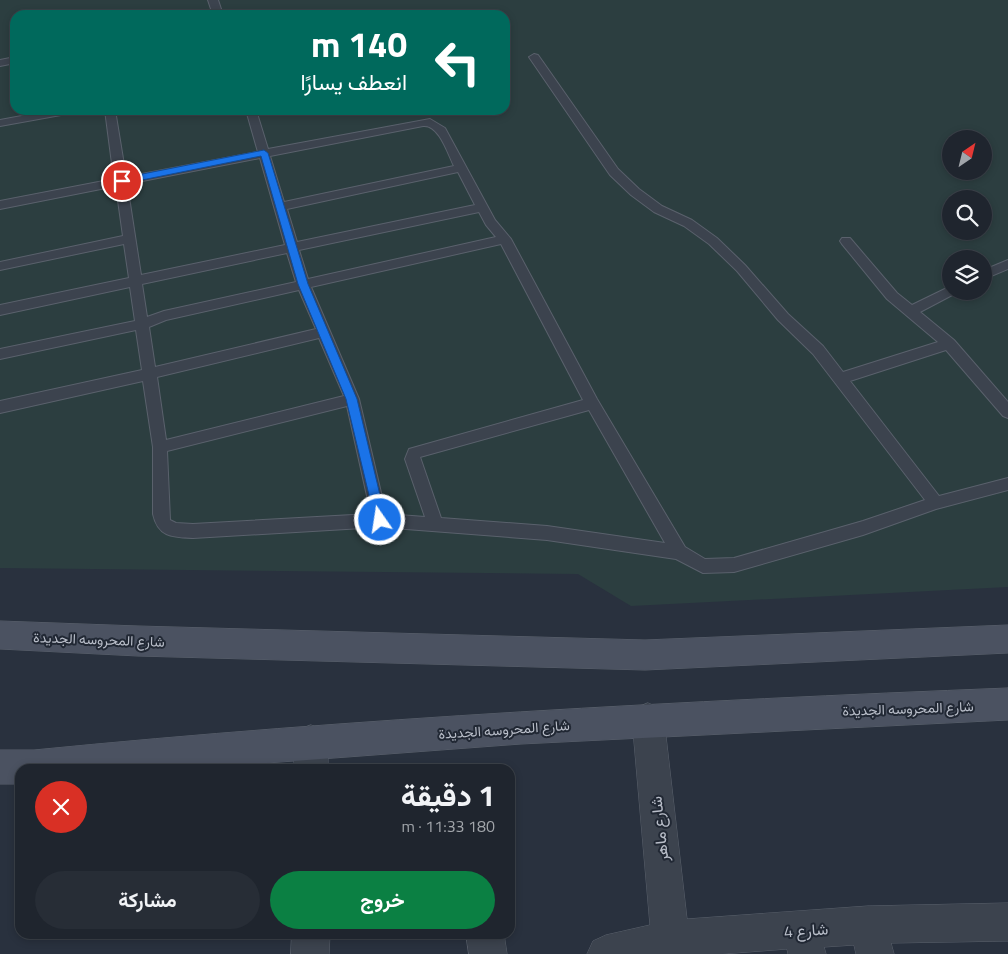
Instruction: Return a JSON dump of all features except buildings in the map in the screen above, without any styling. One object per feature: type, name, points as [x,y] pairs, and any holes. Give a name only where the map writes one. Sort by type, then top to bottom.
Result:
[{"type":"main road","name":"شارع المحروسه الجديدة","points":[[0,634],[138,641],[645,655],[1008,639]]},
{"type":"main road","name":"شارع المحروسه الجديدة","points":[[84,764],[311,755],[648,719],[1008,704]]},
{"type":"main road","name":"شارع المحروسه الجديدة","points":[[0,767],[15,767]]},
{"type":"street","name":"شارع ماهر","points":[[648,719],[670,939]]},
{"type":"street","name":"شارع 4","points":[[623,952],[670,939],[804,942],[872,940],[1008,922]]},
{"type":"street","points":[[310,939],[310,954]]},
{"type":"street","points":[[486,939],[488,954]]},
{"type":"lane","points":[[534,58],[614,172],[635,192],[658,208],[688,222],[713,241],[741,268],[783,317],[804,335],[936,503]]},
{"type":"lane","points":[[0,123],[44,115]]},
{"type":"lane","points":[[111,115],[160,447],[161,514],[163,524],[168,528],[193,531],[380,520],[547,533],[679,552],[702,566],[714,567],[734,565],[863,528],[936,503],[1008,484]]},
{"type":"lane","points":[[253,115],[303,284],[352,399],[380,520]]},
{"type":"lane","points":[[0,205],[430,122],[440,128],[490,222],[505,239],[592,403],[679,552]]},
{"type":"lane","points":[[280,207],[461,168]]},
{"type":"lane","points":[[0,310],[482,207]]},
{"type":"lane","points":[[0,266],[129,238]]},
{"type":"lane","points":[[0,354],[142,324],[164,316],[505,239]]},
{"type":"lane","points":[[846,241],[876,280],[910,312],[949,344],[1008,412]]},
{"type":"lane","points":[[992,271],[1008,264]]},
{"type":"lane","points":[[910,312],[942,295]]},
{"type":"lane","points":[[0,407],[324,332]]},
{"type":"lane","points":[[839,378],[949,344]]},
{"type":"lane","points":[[160,447],[352,399]]},
{"type":"lane","points":[[435,524],[412,459],[414,453],[592,403]]},
{"type":"shaded area","points":[[0,0],[1008,0],[1008,587],[631,606],[578,574],[0,568]]},
{"type":"route","points":[[122,181],[264,153],[303,284],[352,399],[380,520]]}]
